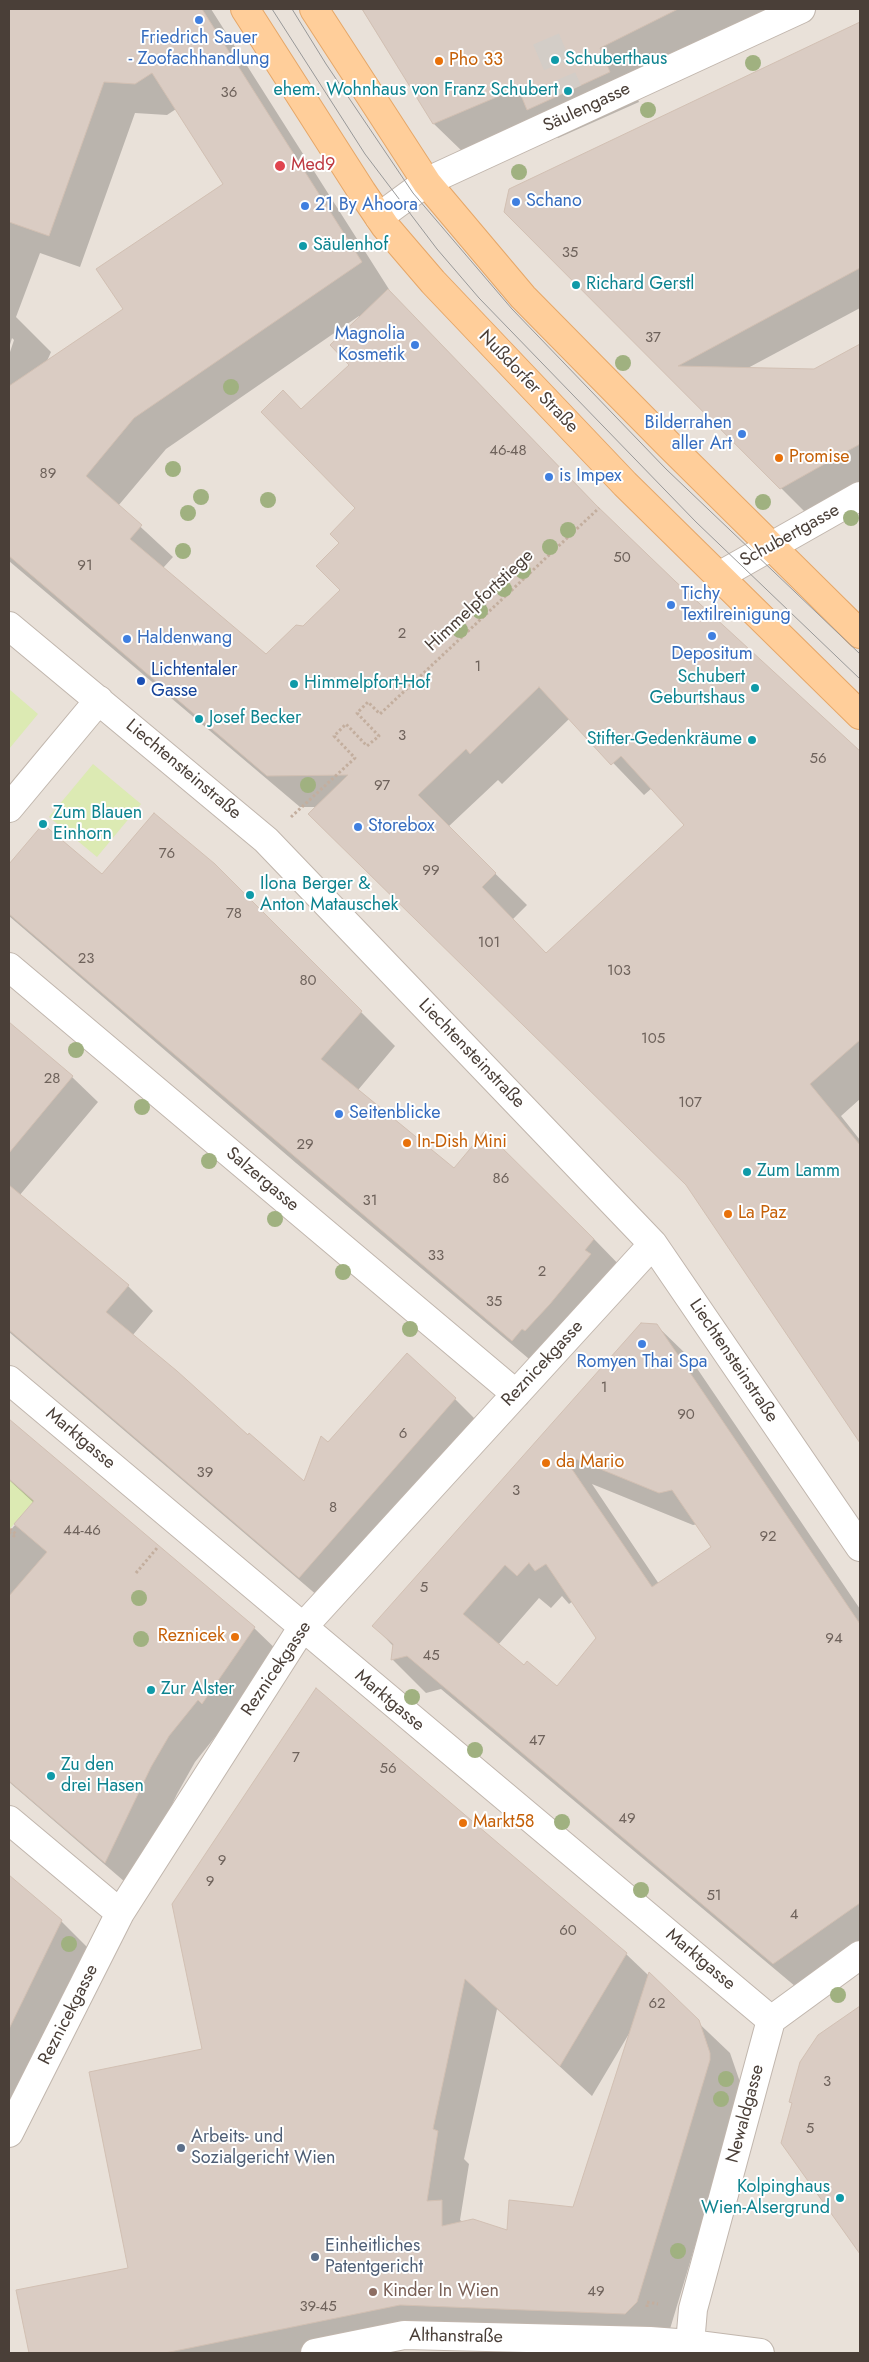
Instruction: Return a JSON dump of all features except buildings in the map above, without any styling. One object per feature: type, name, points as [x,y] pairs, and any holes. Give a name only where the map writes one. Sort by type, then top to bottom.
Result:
[{"type":"main road","name":"Nußdorfer Straße","points":[[246,9],[380,217],[433,282],[625,484],[860,714]]},
{"type":"main road","points":[[314,9],[427,183],[523,297],[860,634]]},
{"type":"street","name":"Säulengasse","points":[[380,217],[427,183],[573,101],[800,9]]},
{"type":"street","name":"Schubertgasse","points":[[719,576],[860,496]]},
{"type":"street","name":"Liechtensteinstraße","points":[[9,626],[266,840],[653,1244],[860,1547]]},
{"type":"street","points":[[9,808],[99,700]]},
{"type":"street","name":"Salzergasse","points":[[9,967],[516,1394]]},
{"type":"street","name":"Reznicekgasse","points":[[9,2133],[120,1914],[302,1628],[653,1244]]},
{"type":"street","name":"Marktgasse","points":[[9,1380],[771,2020]]},
{"type":"street","points":[[9,1820],[120,1914]]},
{"type":"street","points":[[771,2020],[860,1956]]},
{"type":"street","name":"Newaldgasse","points":[[696,2348],[693,2309],[771,2020]]},
{"type":"street","name":"Althanstraße","points":[[315,2353],[391,2345],[404,2335],[696,2348],[760,2353]]},
{"type":"path","name":"Himmelpfortstiege","points":[[266,840],[355,758],[334,736],[346,724],[367,746],[379,736],[357,713],[368,702],[380,714],[600,508]]},
{"type":"path","points":[[136,1573],[151,1554]]},
{"type":"shaded area","points":[[9,9],[860,9],[860,2353],[9,2353]]},
{"type":"green space","points":[[9,689],[38,714],[9,749]]},
{"type":"green space","points":[[93,764],[141,804],[97,857],[49,817]]},
{"type":"green space","points":[[9,1479],[34,1501],[9,1530]]},
{"type":"tunnel","points":[[546,39],[568,91]]},
{"type":"tram line","points":[[272,9],[365,154],[437,249],[479,298],[696,522],[860,679]]},
{"type":"tram line","points":[[292,9],[326,64],[413,193],[512,309],[666,469],[860,654]]},
{"type":"place","name":"Friedrich Sauer - Zoofachhandlung","points":[[199,20]]},
{"type":"place","name":"Schuberthaus","points":[[555,60]]},
{"type":"place","name":"Pho 33","points":[[439,61]]},
{"type":"place","name":"ehem. Wohnhaus von Franz Schubert","points":[[568,91]]},
{"type":"place","name":"Med9","points":[[280,166]]},
{"type":"place","name":"Schano","points":[[516,202]]},
{"type":"place","name":"21 By Ahoora","points":[[305,206]]},
{"type":"place","name":"Säulenhof","points":[[303,246]]},
{"type":"place","name":"Richard Gerstl","points":[[576,285]]},
{"type":"place","name":"Magnolia Kosmetik","points":[[415,345]]},
{"type":"place","name":"Bilderrahen aller Art","points":[[742,434]]},
{"type":"place","name":"Promise","points":[[779,458]]},
{"type":"place","name":"is Impex","points":[[549,477]]},
{"type":"place","name":"Tichy Textilreinigung","points":[[671,605]]},
{"type":"place","name":"Depositum","points":[[712,636]]},
{"type":"place","name":"Haldenwang","points":[[127,639]]},
{"type":"place","name":"Lichtentaler Gasse","points":[[141,681]]},
{"type":"place","name":"Himmelpfort-Hof","points":[[294,684]]},
{"type":"place","name":"Schubert Geburtshaus","points":[[755,688]]},
{"type":"place","name":"Josef Becker","points":[[199,719]]},
{"type":"place","name":"Stifter-Gedenkräume","points":[[752,740]]},
{"type":"place","name":"Zum Blauen Einhorn","points":[[43,824]]},
{"type":"place","name":"Storebox","points":[[358,827]]},
{"type":"place","name":"Ilona Berger & Anton Matauschek","points":[[250,895]]},
{"type":"place","name":"Seitenblicke","points":[[339,1114]]},
{"type":"place","name":"In-Dish Mini","points":[[407,1143]]},
{"type":"place","name":"Zum Lamm","points":[[747,1172]]},
{"type":"place","name":"La Paz","points":[[728,1214]]},
{"type":"place","name":"Romyen Thai Spa","points":[[642,1344]]},
{"type":"place","name":"da Mario","points":[[546,1463]]},
{"type":"place","name":"Reznicek","points":[[235,1637]]},
{"type":"place","name":"Zur Alster","points":[[151,1690]]},
{"type":"place","name":"Zu den drei Hasen","points":[[51,1776]]},
{"type":"place","name":"Markt58","points":[[463,1823]]},
{"type":"place","name":"Arbeits- und Sozialgericht Wien","points":[[181,2148]]},
{"type":"place","name":"Kolpinghaus Wien-Alsergrund","points":[[840,2198]]},
{"type":"place","name":"Einheitliches Patentgericht","points":[[315,2257]]},
{"type":"place","name":"Kinder In Wien","points":[[373,2292]]}]
